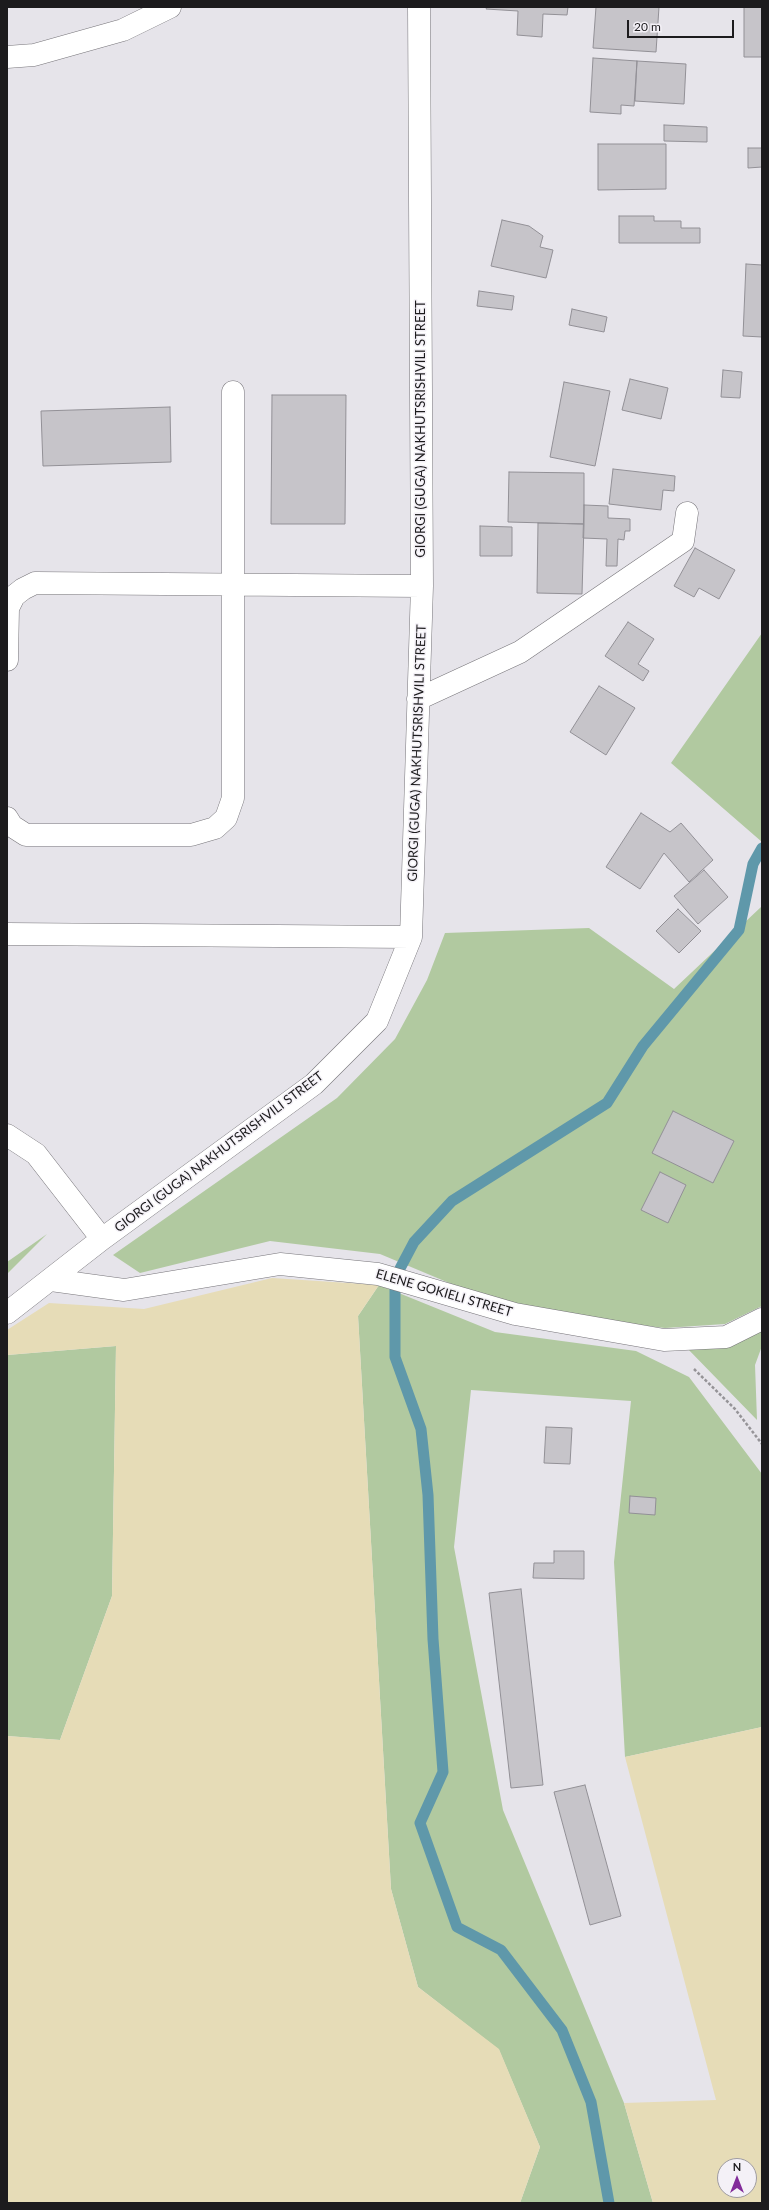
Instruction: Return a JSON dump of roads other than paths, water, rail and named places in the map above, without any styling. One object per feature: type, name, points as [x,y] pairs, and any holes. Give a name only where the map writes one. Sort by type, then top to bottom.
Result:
[{"type":"street","points":[[7,57],[34,55],[124,30],[170,7]]},
{"type":"street","name":"GIORGI (GUGA) NAKHUTSRISHVILI STREET","points":[[7,1313],[102,1239],[314,1084],[376,1021],[411,937],[422,586],[419,7]]},
{"type":"street","points":[[7,818],[12,826],[26,835],[191,835],[215,828],[226,818],[233,798],[233,392]]},
{"type":"street","points":[[418,699],[520,652],[683,541],[687,513]]},
{"type":"street","points":[[7,660],[8,608],[14,596],[23,588],[35,583],[422,586]]},
{"type":"street","points":[[7,934],[411,937]]},
{"type":"street","points":[[7,1135],[36,1154],[102,1239]]},
{"type":"street","name":"ELENE GOKIELI STREET","points":[[51,1280],[124,1290],[280,1264],[378,1274],[515,1314],[664,1340],[726,1338],[762,1319]]},
{"type":"waterway","points":[[609,2203],[591,2102],[562,2030],[501,1950],[457,1927],[420,1823],[443,1772],[433,1639],[428,1495],[421,1429],[395,1357],[395,1278],[414,1242],[452,1201],[607,1103],[643,1046],[739,930],[753,864],[762,848]]}]
